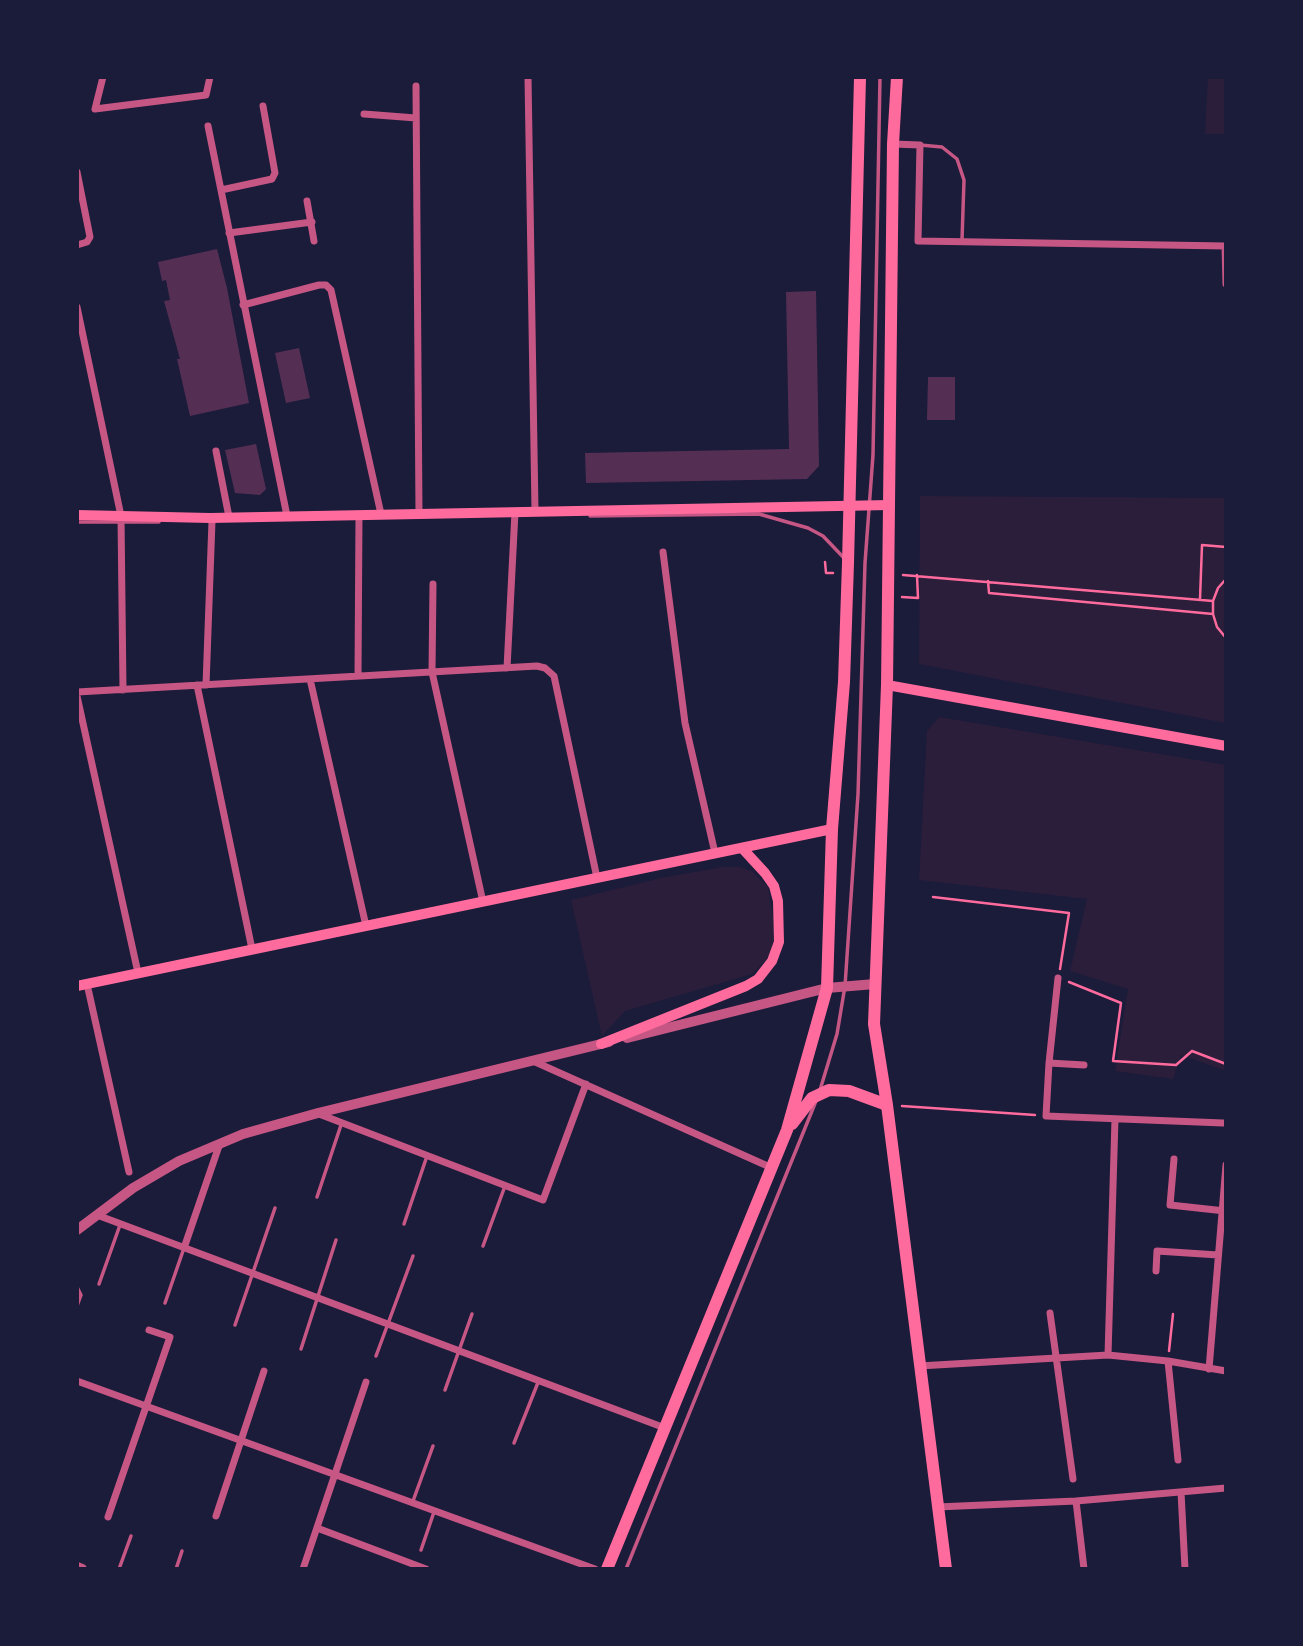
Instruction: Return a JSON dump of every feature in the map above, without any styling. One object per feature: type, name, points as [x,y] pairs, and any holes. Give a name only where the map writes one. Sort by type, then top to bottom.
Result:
[{"type":"main road","points":[[607,1569],[787,1130],[827,988],[832,829],[844,682],[860,77]]},
{"type":"main road","points":[[897,77],[893,144],[887,685],[874,1024],[887,1105],[946,1569]]},
{"type":"main road","points":[[77,515],[121,519],[211,520],[229,517],[359,517],[382,514],[514,514],[535,511],[890,505]]},
{"type":"main road","points":[[887,685],[1226,746]]},
{"type":"main road","points":[[82,985],[832,829]]},
{"type":"main road","points":[[601,1044],[746,986],[758,979],[772,961],[779,942],[778,901],[774,886],[742,848]]},
{"type":"main road","points":[[787,1130],[812,1098],[830,1090],[849,1091],[887,1105]]},
{"type":"street","points":[[103,77],[95,108],[206,95],[210,77]]},
{"type":"street","points":[[528,77],[535,511]]},
{"type":"street","points":[[416,86],[419,514]]},
{"type":"street","points":[[221,190],[272,179],[275,173],[263,106]]},
{"type":"street","points":[[364,114],[416,118]]},
{"type":"street","points":[[208,126],[288,516]]},
{"type":"street","points":[[893,144],[920,145],[918,242],[1225,246],[1226,284]]},
{"type":"street","points":[[77,172],[90,237],[87,242],[77,245]]},
{"type":"street","points":[[307,201],[314,241]]},
{"type":"street","points":[[229,233],[312,222]]},
{"type":"street","points":[[243,305],[319,285],[326,285],[331,290],[382,514]]},
{"type":"street","points":[[77,307],[121,519],[123,690]]},
{"type":"street","points":[[216,451],[229,517]]},
{"type":"street","points":[[507,668],[514,514]]},
{"type":"street","points":[[358,676],[359,517]]},
{"type":"street","points":[[206,685],[211,520]]},
{"type":"street","points":[[663,552],[685,723],[715,853]]},
{"type":"street","points":[[433,584],[432,672],[483,902]]},
{"type":"street","points":[[138,973],[77,694],[537,666],[549,670],[554,676],[597,878]]},
{"type":"street","points":[[310,679],[366,926]]},
{"type":"street","points":[[197,685],[252,950]]},
{"type":"street","points":[[1058,978],[1046,1116],[1223,1123]]},
{"type":"street","points":[[77,1230],[133,1188],[180,1161],[256,1130],[827,988],[876,984]]},
{"type":"street","points":[[82,985],[129,1172]]},
{"type":"street","points":[[533,1061],[772,1167]]},
{"type":"street","points":[[1049,1062],[1084,1065]]},
{"type":"street","points":[[318,1113],[543,1200],[586,1084]]},
{"type":"street","points":[[1108,1355],[1115,1119]]},
{"type":"street","points":[[184,1248],[220,1143]]},
{"type":"street","points":[[1174,1159],[1170,1205],[1224,1211]]},
{"type":"street","points":[[1209,1369],[1226,1165]]},
{"type":"street","points":[[97,1215],[665,1427]]},
{"type":"street","points":[[1156,1271],[1157,1251],[1218,1255]]},
{"type":"street","points":[[1216,1283],[1226,1285]]},
{"type":"street","points":[[1050,1314],[1073,1479]]},
{"type":"street","points":[[108,1517],[170,1337],[149,1330]]},
{"type":"street","points":[[919,1366],[1108,1355],[1168,1361],[1226,1371]]},
{"type":"street","points":[[1168,1361],[1178,1460]]},
{"type":"street","points":[[216,1516],[264,1371]]},
{"type":"street","points":[[77,1381],[595,1569]]},
{"type":"street","points":[[303,1569],[366,1382]]},
{"type":"street","points":[[937,1507],[1076,1502],[1226,1488]]},
{"type":"street","points":[[1181,1492],[1185,1569]]},
{"type":"street","points":[[1076,1502],[1084,1569]]},
{"type":"street","points":[[317,1528],[426,1569]]},
{"type":"street","points":[[77,1567],[82,1569]]},
{"type":"lane","points":[[626,1569],[818,1095],[837,1034],[845,986],[858,794],[865,563],[871,507],[880,77]]},
{"type":"lane","points":[[920,145],[943,147],[950,151],[961,168],[964,180],[962,242]]},
{"type":"lane","points":[[211,520],[514,514],[759,513],[808,528],[823,536],[848,563]]},
{"type":"lane","points":[[77,522],[121,519]]},
{"type":"lane","points":[[317,1197],[342,1123]]},
{"type":"lane","points":[[404,1224],[427,1156]]},
{"type":"lane","points":[[483,1246],[505,1186]]},
{"type":"lane","points":[[235,1325],[275,1208]]},
{"type":"lane","points":[[99,1284],[120,1223]]},
{"type":"lane","points":[[301,1349],[336,1240]]},
{"type":"lane","points":[[165,1303],[184,1248]]},
{"type":"lane","points":[[376,1356],[413,1256]]},
{"type":"lane","points":[[77,1287],[80,1295],[77,1306]]},
{"type":"lane","points":[[445,1390],[472,1314]]},
{"type":"lane","points":[[514,1443],[539,1380]]},
{"type":"lane","points":[[412,1503],[433,1446]]},
{"type":"lane","points":[[421,1550],[435,1511]]},
{"type":"lane","points":[[119,1569],[131,1536]]},
{"type":"lane","points":[[176,1569],[182,1551]]},
{"type":"path","points":[[1200,599],[1202,545],[1226,547]]},
{"type":"path","points":[[825,562],[826,573]]},
{"type":"path","points":[[918,598],[917,575],[1213,601]]},
{"type":"path","points":[[1226,579],[1218,588],[1213,601],[1217,627],[1226,638]]},
{"type":"path","points":[[988,581],[989,593],[1213,614]]},
{"type":"path","points":[[933,897],[1069,913],[1058,978],[1121,1003],[1113,1061],[1176,1066],[1192,1051],[1226,1064]]},
{"type":"path","points":[[887,1105],[1046,1116]]},
{"type":"path","points":[[1168,1361],[1173,1314]]},
{"type":"shaded area","points":[[1208,77],[1226,77],[1226,134],[1205,134]]},
{"type":"shaded area","points":[[920,496],[1226,498],[1226,723],[919,664]]},
{"type":"shaded area","points":[[939,717],[1226,765],[1226,1071],[1181,1055],[1173,1079],[1115,1071],[1128,989],[1070,971],[1087,899],[919,880],[927,731]]},
{"type":"shaded area","points":[[723,867],[739,867],[752,871],[768,887],[774,942],[767,959],[752,974],[625,1011],[602,1036],[571,900],[661,878]]},
{"type":"building","points":[[217,249],[249,403],[190,416],[177,359],[180,359],[164,301],[170,300],[166,280],[162,281],[158,262]]},
{"type":"building","points":[[816,291],[819,466],[807,479],[586,483],[585,453],[789,449],[786,292]]},
{"type":"building","points":[[299,348],[310,398],[286,403],[275,353]]},
{"type":"building","points":[[928,377],[955,377],[955,420],[927,420]]},
{"type":"building","points":[[256,444],[266,489],[260,495],[235,493],[225,450]]}]
